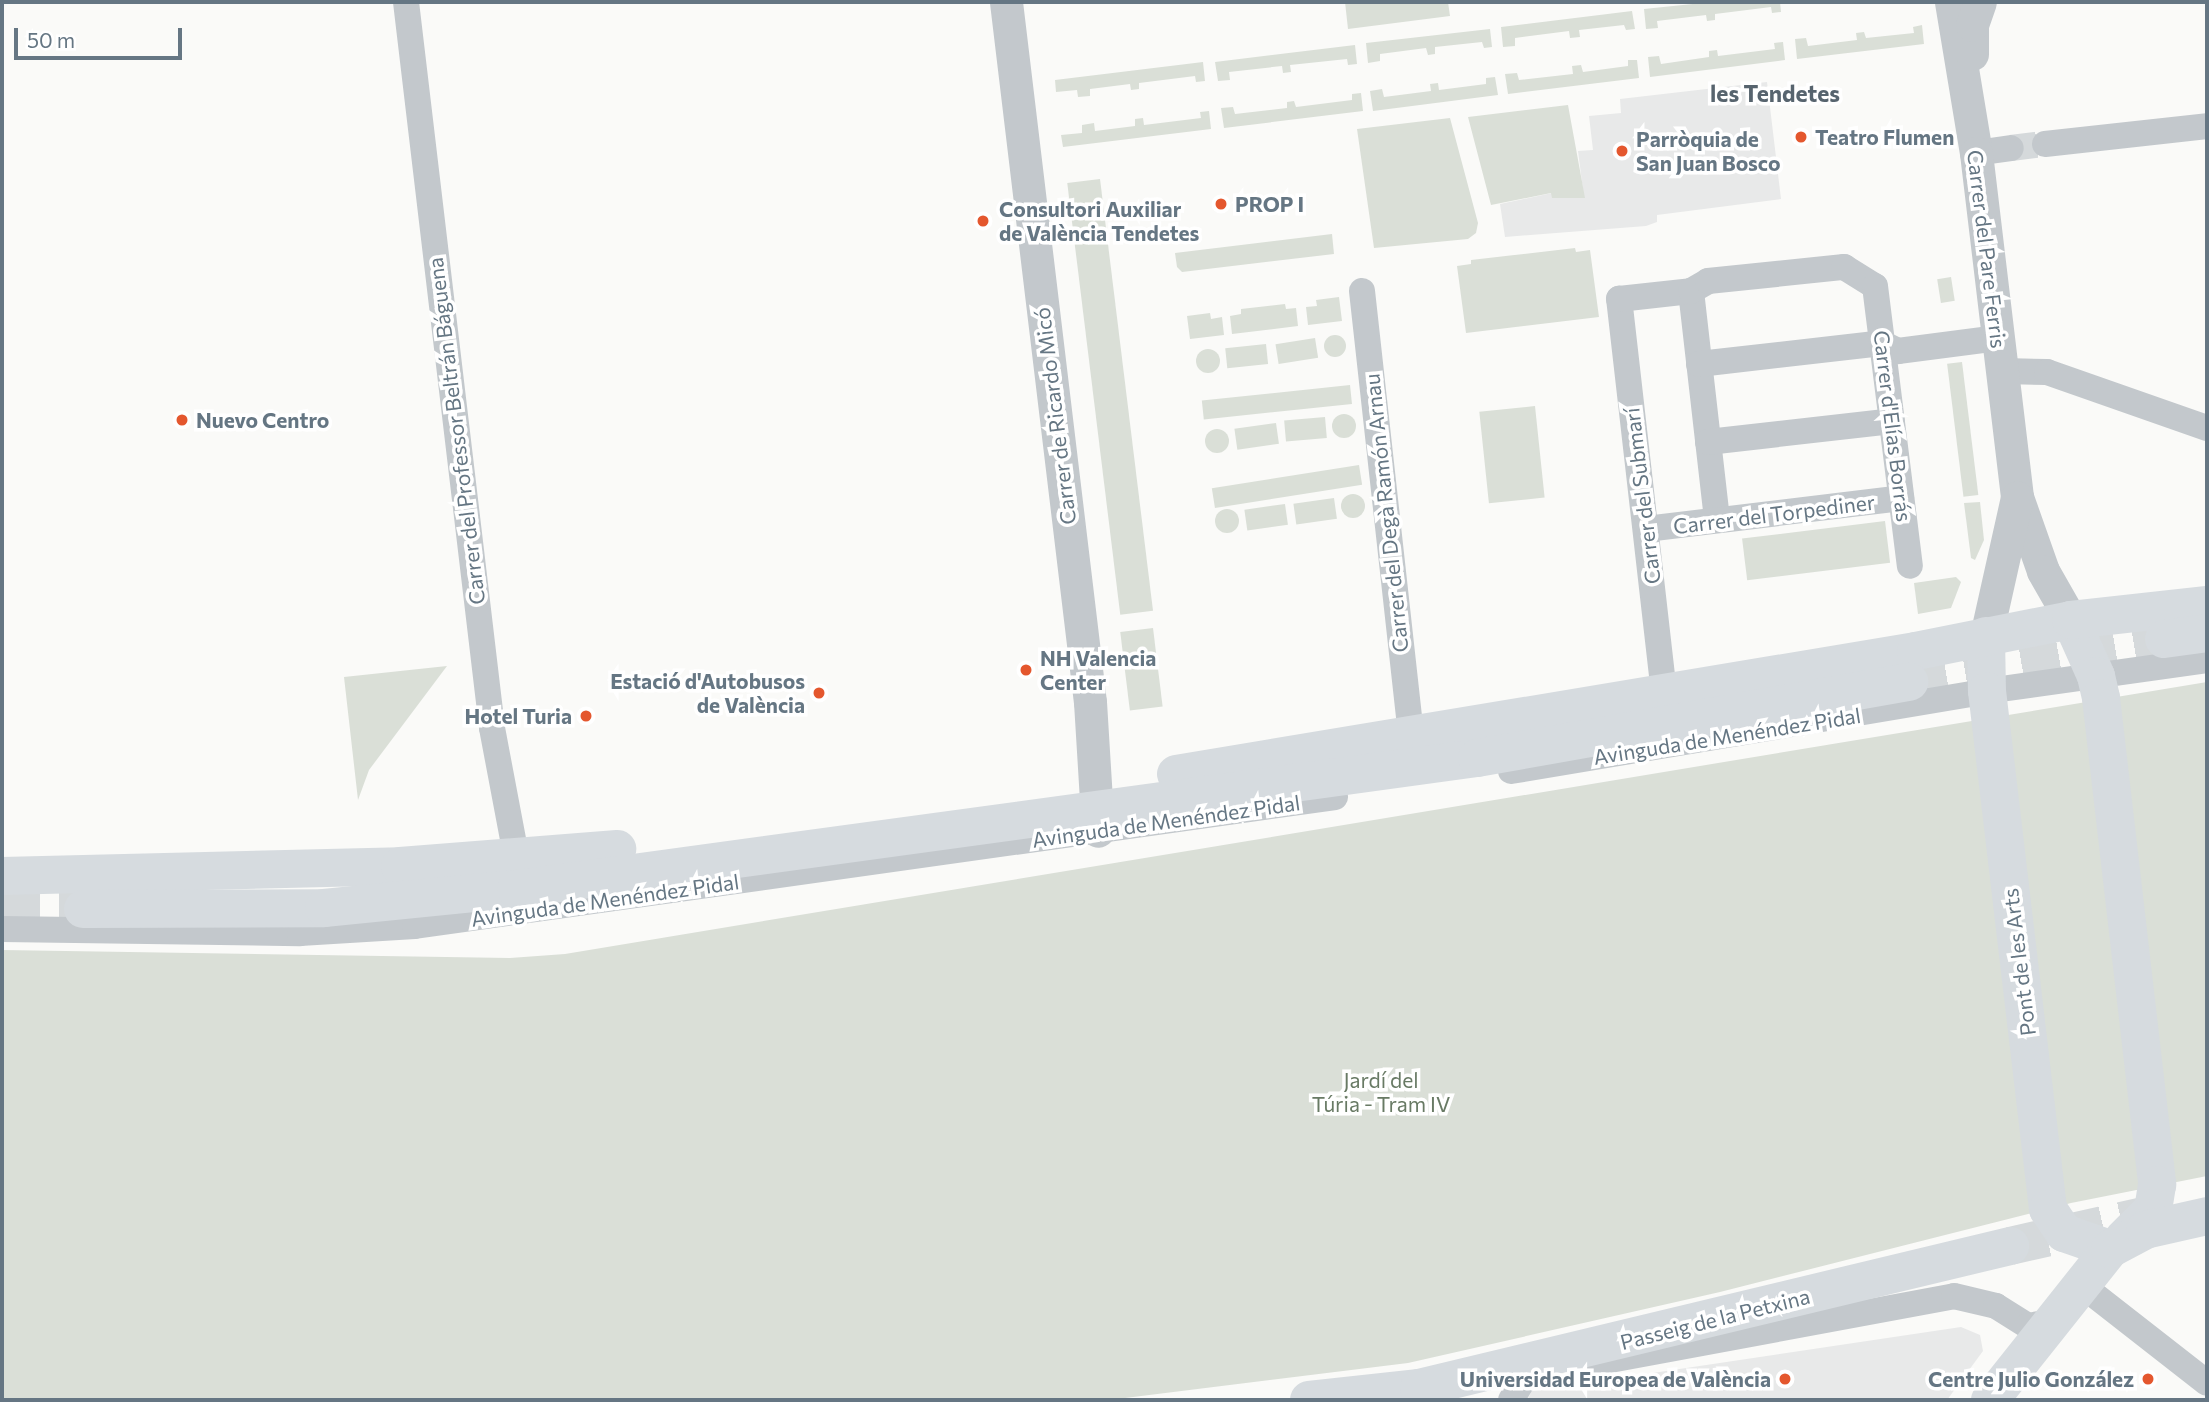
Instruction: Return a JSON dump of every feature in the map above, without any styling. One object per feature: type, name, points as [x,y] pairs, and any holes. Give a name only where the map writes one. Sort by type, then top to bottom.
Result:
[{"type":"main road","name":"Avinguda de Menéndez Pidal","points":[[83,909],[324,908],[649,846],[1096,809],[1477,758],[1668,707],[1986,636],[2071,620],[2207,605]]},
{"type":"main road","points":[[1990,1400],[2079,1283],[2153,1209],[2157,1185],[2099,687],[2071,620]]},
{"type":"main road","points":[[2164,639],[2207,633]]},
{"type":"main road","name":"Pont de les Arts","points":[[1986,636],[1988,704],[2048,1209],[2064,1233],[2117,1244]]},
{"type":"main road","name":"Avinguda de Menéndez Pidal","points":[[1096,809],[1176,774],[1410,735],[1909,681]]},
{"type":"main road","name":"Avinguda de Menéndez Pidal","points":[[1176,774],[1310,766],[1668,707]]},
{"type":"main road","name":"Avinguda de Menéndez Pidal","points":[[2,876],[400,866],[517,873]]},
{"type":"main road","points":[[2117,1244],[2207,1216]]},
{"type":"main road","name":"Passeig de la Petxina","points":[[1309,1400],[1419,1388],[2010,1245]]},
{"type":"street","name":"Carrer del Professor Beltrán Báguena","points":[[406,2],[492,728],[517,873]]},
{"type":"street","name":"Carrer de Ricardo Micó","points":[[1006,2],[1090,702],[1096,809]]},
{"type":"street","name":"Carrer del Pare Ferris","points":[[1951,2],[1975,145],[2017,497],[2043,571],[2071,620]]},
{"type":"street","points":[[1980,2],[1972,25],[1975,145],[2011,148]]},
{"type":"street","points":[[2045,144],[2207,125]]},
{"type":"street","name":"Carrer d'Elías Borrás","points":[[1691,291],[1708,281],[1844,267],[1875,286],[1910,566]]},
{"type":"street","name":"Carrer del Degà Ramón Arnau","points":[[1362,291],[1410,735]]},
{"type":"street","points":[[1691,291],[1717,519]]},
{"type":"street","name":"Carrer del Submarí","points":[[1668,707],[1619,299],[1691,291]]},
{"type":"street","points":[[1699,364],[1882,342],[1898,351],[1998,338]]},
{"type":"street","points":[[2003,371],[2047,372],[2207,428]]},
{"type":"street","points":[[1708,442],[1892,421]]},
{"type":"street","name":"Carrer del Pare Ferris","points":[[1986,636],[2017,497]]},
{"type":"street","name":"Carrer del Torpediner","points":[[1646,530],[1901,498]]},
{"type":"street","name":"Avinguda de Menéndez Pidal","points":[[2,929],[343,932],[484,918],[1096,809],[1528,768],[2099,687],[2207,660]]},
{"type":"street","name":"Avinguda de Menéndez Pidal","points":[[343,932],[494,907],[517,873]]},
{"type":"street","points":[[2079,1283],[2207,1383]]},
{"type":"street","name":"Passeig de la Petxina","points":[[1419,1388],[1537,1372],[1954,1296],[1996,1306],[2028,1326],[2051,1322]]},
{"type":"street","points":[[1511,1400],[1525,1378],[1537,1372]]},
{"type":"shaded area","points":[[1767,82],[1781,199],[1657,215],[1657,222],[1646,226],[1505,237],[1500,204],[1552,193],[1584,198],[1578,151],[1593,150],[1589,116],[1621,113],[1620,99]]},
{"type":"shaded area","points":[[1961,1327],[1980,1335],[1983,1351],[1947,1400],[1527,1400],[1532,1391]]},
{"type":"green space","points":[[1345,2],[1448,2],[1450,16],[1348,29]]},
{"type":"green space","points":[[1712,2],[1780,2],[1781,12],[1772,13],[1771,7],[1715,14],[1715,20],[1707,21],[1706,15],[1657,21],[1658,28],[1646,29],[1644,9]]},
{"type":"green space","points":[[1632,11],[1635,29],[1626,30],[1624,25],[1579,30],[1580,37],[1570,38],[1569,31],[1515,38],[1515,46],[1503,47],[1501,27]]},
{"type":"green space","points":[[1922,25],[1924,44],[1797,59],[1795,39],[1806,38],[1808,46],[1857,40],[1856,33],[1864,32],[1866,38],[1914,33],[1913,27]]},
{"type":"green space","points":[[1490,29],[1492,47],[1484,48],[1482,42],[1435,47],[1435,54],[1428,55],[1426,48],[1380,54],[1380,61],[1368,63],[1366,43]]},
{"type":"green space","points":[[1783,42],[1785,60],[1650,77],[1648,57],[1659,56],[1661,64],[1709,57],[1709,51],[1717,50],[1718,56],[1775,49],[1774,43]]},
{"type":"green space","points":[[1355,45],[1357,64],[1348,65],[1347,59],[1290,65],[1291,72],[1283,73],[1282,66],[1229,72],[1230,80],[1218,81],[1215,62]]},
{"type":"green space","points":[[1628,60],[1637,60],[1639,78],[1508,94],[1505,74],[1517,73],[1519,80],[1573,74],[1572,66],[1581,65],[1583,72],[1628,66]]},
{"type":"green space","points":[[1203,62],[1205,81],[1196,82],[1195,76],[1139,83],[1139,89],[1131,90],[1130,84],[1090,89],[1090,96],[1078,97],[1077,90],[1056,92],[1055,80]]},
{"type":"green space","points":[[1495,77],[1498,95],[1373,111],[1370,91],[1382,89],[1384,97],[1431,91],[1430,84],[1438,83],[1439,90],[1486,84],[1486,78]]},
{"type":"green space","points":[[1361,93],[1363,111],[1224,128],[1221,108],[1233,107],[1235,114],[1287,108],[1287,102],[1294,101],[1296,107],[1352,100],[1352,94]]},
{"type":"green space","points":[[1568,105],[1585,198],[1552,198],[1551,193],[1491,205],[1468,117]]},
{"type":"green space","points":[[1209,111],[1211,129],[1063,147],[1061,135],[1082,133],[1082,125],[1094,123],[1095,131],[1135,126],[1135,119],[1143,118],[1144,125],[1201,118],[1200,112]]},
{"type":"green space","points":[[1450,118],[1478,223],[1476,233],[1468,239],[1374,248],[1357,129]]},
{"type":"green space","points":[[1100,179],[1153,611],[1120,615],[1067,183]]},
{"type":"green space","points":[[1332,234],[1334,254],[1182,272],[1177,267],[1175,253]]},
{"type":"green space","points":[[1575,248],[1576,252],[1590,250],[1599,317],[1466,333],[1457,266],[1471,264],[1471,260]]},
{"type":"green space","points":[[1951,277],[1955,301],[1941,303],[1937,279]]},
{"type":"green space","points":[[1339,297],[1342,321],[1308,325],[1306,307],[1317,306],[1316,300]]},
{"type":"green space","points":[[1285,304],[1286,309],[1296,308],[1298,326],[1232,334],[1230,316],[1241,314],[1241,309]]},
{"type":"green space","points":[[1210,313],[1211,319],[1222,317],[1224,335],[1190,339],[1187,316]]},
{"type":"green space","points":[[1335,335],[1343,338],[1346,346],[1343,354],[1335,357],[1327,354],[1324,346],[1327,338]]},
{"type":"green space","points":[[1315,338],[1318,358],[1279,364],[1275,344]]},
{"type":"green space","points":[[1266,344],[1268,364],[1227,368],[1225,348]]},
{"type":"green space","points":[[1208,349],[1216,353],[1220,361],[1216,369],[1208,373],[1200,369],[1196,361],[1200,353]]},
{"type":"green space","points":[[1962,362],[1978,495],[1963,497],[1947,364]]},
{"type":"green space","points":[[1350,385],[1352,404],[1204,419],[1202,401]]},
{"type":"green space","points":[[1535,406],[1545,497],[1489,503],[1479,412]]},
{"type":"green space","points":[[1344,414],[1355,421],[1356,426],[1349,437],[1344,438],[1333,431],[1332,426],[1339,415]]},
{"type":"green space","points":[[1325,417],[1327,438],[1286,441],[1284,421]]},
{"type":"green space","points":[[1276,423],[1279,444],[1237,450],[1234,429]]},
{"type":"green space","points":[[1217,429],[1226,432],[1229,441],[1226,450],[1217,453],[1208,450],[1205,441],[1208,432]]},
{"type":"green space","points":[[1359,465],[1362,485],[1215,508],[1212,488]]},
{"type":"green space","points":[[1353,494],[1364,501],[1365,506],[1358,517],[1353,518],[1342,511],[1341,506],[1348,495]]},
{"type":"green space","points":[[1334,498],[1337,519],[1296,525],[1293,504]]},
{"type":"green space","points":[[1980,502],[1984,540],[1975,560],[1971,558],[1964,503]]},
{"type":"green space","points":[[1285,504],[1288,525],[1247,531],[1244,510]]},
{"type":"green space","points":[[1227,509],[1236,512],[1239,521],[1236,530],[1227,533],[1218,530],[1215,521],[1218,512]]},
{"type":"green space","points":[[1885,521],[1890,563],[1747,580],[1742,539]]},
{"type":"green space","points":[[1956,577],[1961,582],[1951,608],[1918,614],[1914,583]]},
{"type":"green space","points":[[1153,628],[1163,706],[1130,710],[1120,632]]},
{"type":"green space","points":[[447,666],[369,770],[358,800],[344,677]]},
{"type":"green space","name":"Jardí del Túria - Tram IV","points":[[2207,682],[2207,1176],[2071,1203],[1720,1292],[1408,1363],[1109,1400],[2,1400],[2,950],[510,958],[565,954]]},
{"type":"tunnel","points":[[2011,148],[2045,144]]},
{"type":"tunnel","points":[[1909,682],[2164,639]]},
{"type":"tunnel","points":[[2,907],[83,909]]},
{"type":"tunnel","points":[[2010,1246],[2161,1212]]},
{"type":"place","name":"Teatro Flumen","points":[[1801,137]]},
{"type":"place","name":"Parròquia de San Juan Bosco","points":[[1622,151]]},
{"type":"place","name":"PROP I","points":[[1221,204]]},
{"type":"place","name":"Consultori Auxiliar de València Tendetes","points":[[983,221]]},
{"type":"place","name":"Nuevo Centro","points":[[182,420]]},
{"type":"place","name":"NH Valencia Center","points":[[1026,670]]},
{"type":"place","name":"Estació d'Autobusos de València","points":[[819,693]]},
{"type":"place","name":"Hotel Turia","points":[[586,716]]},
{"type":"place","name":"Universidad Europea de València","points":[[1785,1379]]},
{"type":"place","name":"Centre Julio González","points":[[2148,1379]]},
{"type":"district","name":"les Tendetes","points":[[1775,93]]}]
